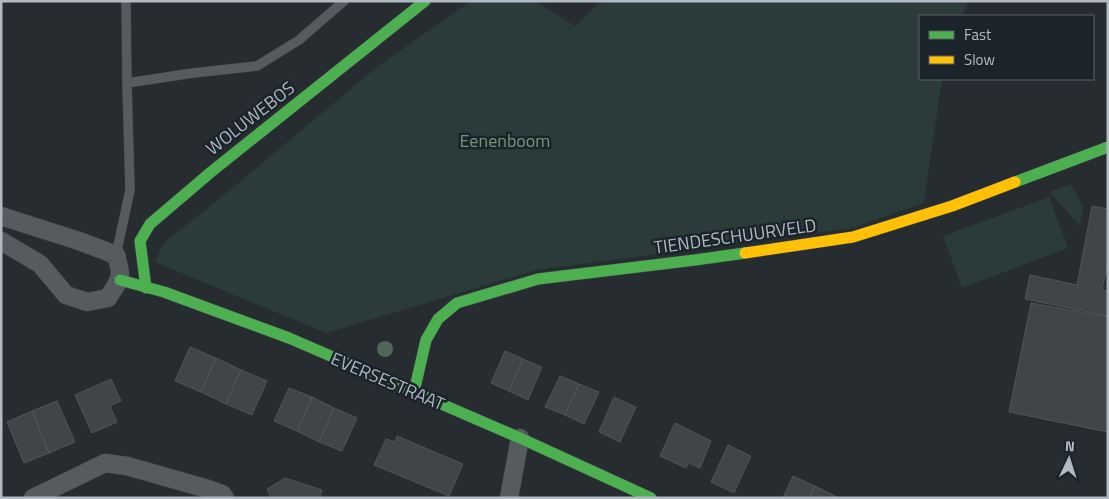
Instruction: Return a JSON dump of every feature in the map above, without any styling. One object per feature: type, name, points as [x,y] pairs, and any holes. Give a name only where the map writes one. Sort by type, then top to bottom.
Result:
[{"type":"street","name":"WOLUWEBOS","points":[[146,288],[140,241],[150,224],[211,172],[425,1]]},
{"type":"street","name":"TIENDESCHUURVELD","points":[[414,392],[426,340],[438,319],[457,303],[538,279],[695,260],[852,237],[952,206],[1108,147]]},
{"type":"street","points":[[1,216],[116,255],[121,274],[120,280],[108,298],[87,302],[66,296],[40,264],[1,241]]},
{"type":"street","name":"EVERSESTRAAT","points":[[120,280],[169,294],[289,338],[520,438],[651,498]]},
{"type":"street","points":[[509,498],[520,438]]},
{"type":"street","points":[[33,498],[105,463],[127,466],[208,489],[222,494],[225,498]]},
{"type":"lane","points":[[116,255],[130,190],[126,1]]},
{"type":"lane","points":[[127,83],[258,66],[299,40],[344,1]]},
{"type":"green space","name":"Eenenboom","points":[[471,1],[536,1],[575,26],[602,1],[969,1],[962,15],[919,15],[919,80],[942,80],[924,203],[852,228],[536,270],[326,333],[155,262],[164,243],[377,67]]},
{"type":"green space","points":[[1071,184],[1083,207],[1080,226],[1050,192]]},
{"type":"green space","points":[[1049,197],[1068,248],[962,288],[943,236]]},
{"type":"building","points":[[1092,206],[1108,209],[1108,261],[1102,290],[1108,291],[1108,316],[1025,299],[1030,275],[1077,285]]},
{"type":"building","points":[[1031,303],[1108,317],[1108,432],[1009,412]]},
{"type":"building","points":[[190,347],[216,358],[201,392],[175,381]]},
{"type":"building","points":[[505,351],[523,359],[509,391],[491,383]]},
{"type":"building","points":[[216,358],[241,370],[226,404],[201,392]]},
{"type":"building","points":[[523,359],[542,367],[528,400],[509,391]]},
{"type":"building","points":[[241,370],[267,381],[252,415],[226,404]]},
{"type":"building","points":[[560,376],[579,384],[565,415],[545,407]]},
{"type":"building","points":[[111,379],[121,401],[110,406],[117,422],[92,433],[75,395]]},
{"type":"building","points":[[579,384],[599,392],[584,424],[565,415]]},
{"type":"building","points":[[289,388],[312,397],[297,431],[274,421]]},
{"type":"building","points":[[312,397],[334,408],[319,442],[297,431]]},
{"type":"building","points":[[614,397],[636,407],[620,442],[599,432]]},
{"type":"building","points":[[57,401],[75,442],[49,453],[32,411]]},
{"type":"building","points":[[334,408],[357,418],[342,451],[319,442]]},
{"type":"building","points":[[32,411],[49,453],[24,463],[7,422]]},
{"type":"building","points":[[675,423],[711,441],[700,468],[689,463],[686,468],[660,456]]},
{"type":"building","points":[[397,436],[463,464],[449,496],[374,465],[386,439],[395,442]]},
{"type":"building","points":[[728,445],[751,456],[734,493],[711,482]]},
{"type":"building","points":[[793,476],[815,486],[810,498],[783,498]]},
{"type":"building","points":[[285,478],[322,490],[320,498],[271,498],[267,489]]},
{"type":"building","points":[[815,486],[837,497],[837,498],[810,498]]},
{"type":"traffic: fast","points":[[146,288],[140,241],[150,224],[211,172],[425,1]]},
{"type":"traffic: fast","points":[[1015,182],[1108,147]]},
{"type":"traffic: fast","points":[[414,392],[426,340],[438,319],[457,303],[538,279],[745,253]]},
{"type":"traffic: fast","points":[[120,280],[164,292],[289,338],[520,438],[651,498]]},
{"type":"traffic: slow","points":[[745,253],[853,237],[952,206],[1015,182]]}]
